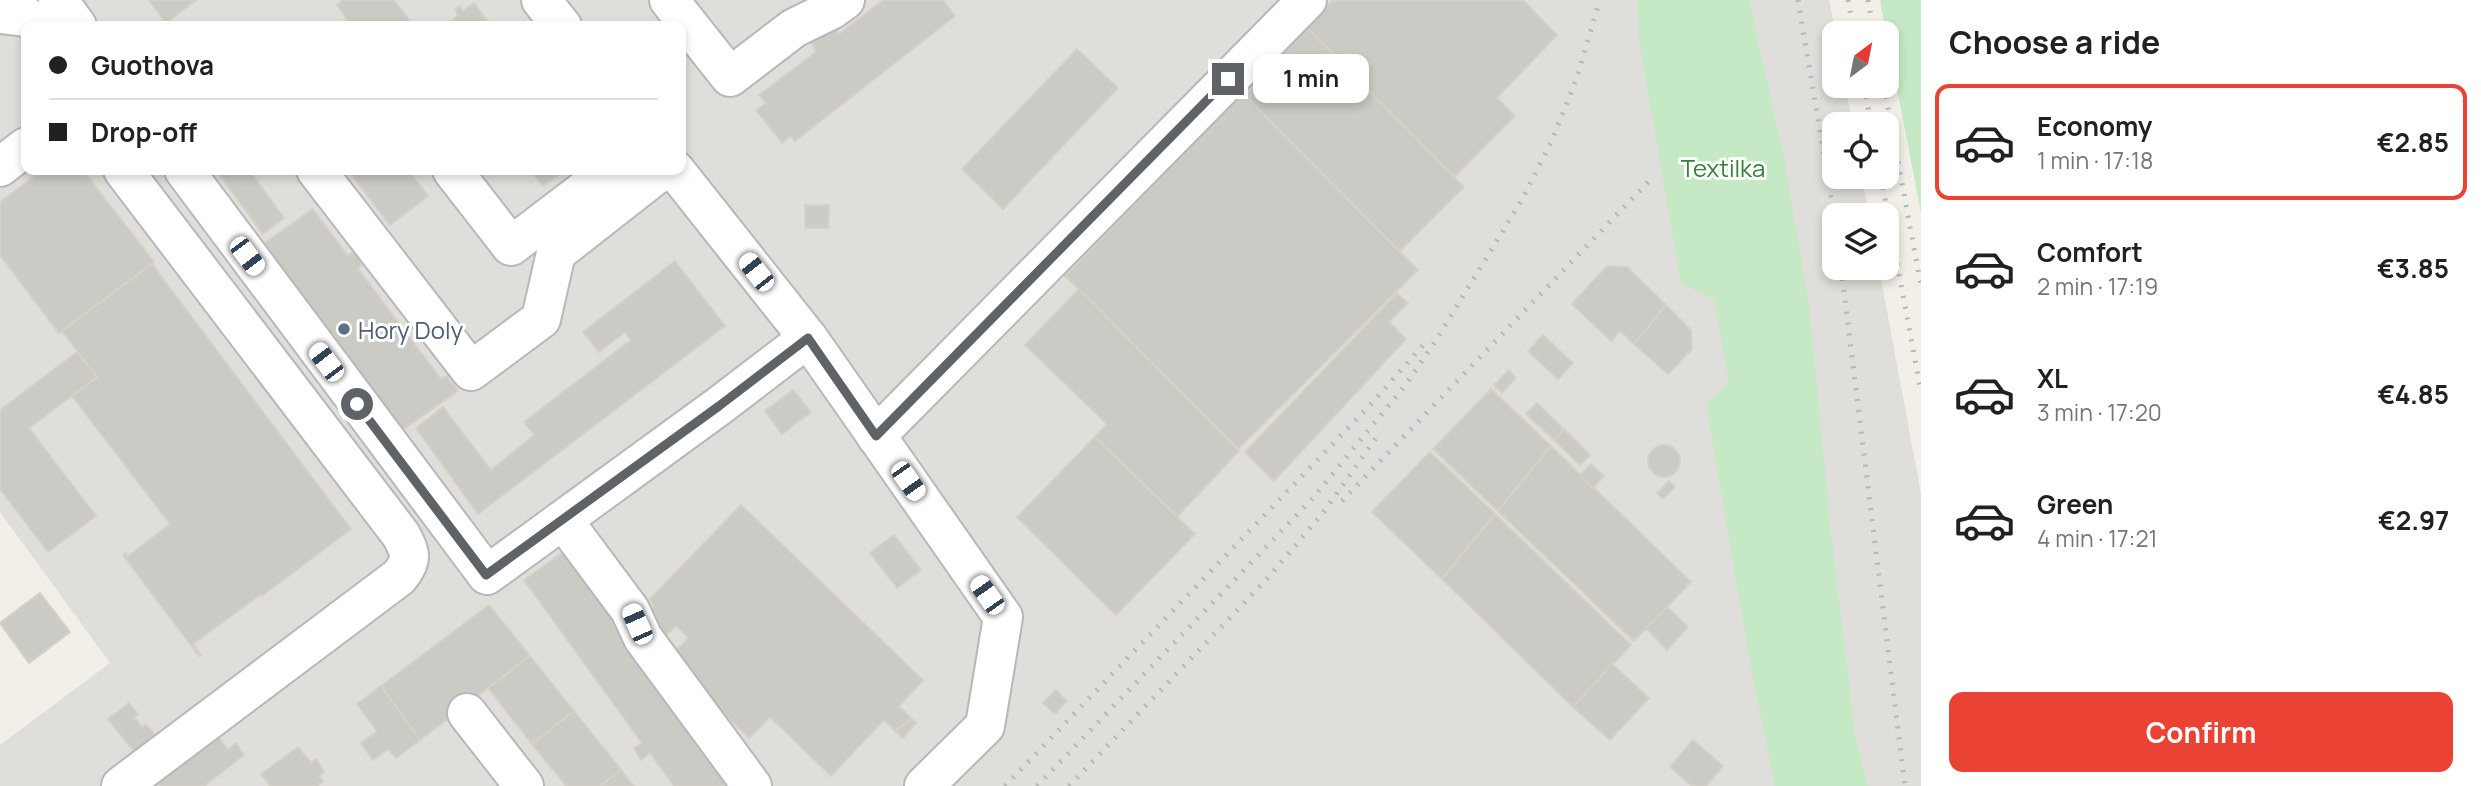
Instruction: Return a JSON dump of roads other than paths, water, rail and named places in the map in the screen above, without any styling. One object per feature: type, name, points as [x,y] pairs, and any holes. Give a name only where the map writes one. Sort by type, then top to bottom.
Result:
[{"type":"street","points":[[58,0],[73,21]]},
{"type":"street","points":[[670,0],[730,77],[794,28],[845,0]]},
{"type":"street","points":[[876,436],[1307,0]]},
{"type":"street","points":[[0,14],[27,17],[32,21]]},
{"type":"street","points":[[0,167],[21,151]]},
{"type":"street","points":[[127,175],[401,535],[409,551],[409,565]]},
{"type":"street","points":[[121,786],[399,578],[409,565],[424,554],[427,547],[424,534],[152,175]]},
{"type":"street","points":[[188,175],[486,575],[808,338]]},
{"type":"street","points":[[320,175],[471,371],[541,319],[556,253],[656,175]]},
{"type":"street","points":[[457,175],[511,246],[604,175]]},
{"type":"street","points":[[679,175],[808,338],[1003,617],[985,726],[924,786]]},
{"type":"street","points":[[563,520],[630,610],[643,638],[752,786]]},
{"type":"street","points":[[467,713],[524,786]]},
{"type":"railway","points":[[1037,786],[1313,498],[1404,387],[1433,345],[1523,198],[1552,140],[1576,80],[1600,0]]},
{"type":"railway","points":[[1798,0],[1832,203]]},
{"type":"railway","points":[[1848,0],[1852,21]]},
{"type":"railway","points":[[1868,0],[1872,21]]},
{"type":"railway","points":[[1866,98],[1869,112]]},
{"type":"railway","points":[[1886,98],[1921,286]]},
{"type":"railway","points":[[1342,501],[1650,180]]},
{"type":"railway","points":[[1883,189],[1921,392]]},
{"type":"railway","points":[[1842,280],[1905,786]]},
{"type":"railway","points":[[1005,786],[1371,404],[1426,342]]},
{"type":"railway","points":[[1069,786],[1267,579],[1323,513],[1378,435]]},
{"type":"place","name":"Hory Doly","points":[[344,329]]},
{"type":"park label","name":"Textilka","points":[[1723,167]]}]
